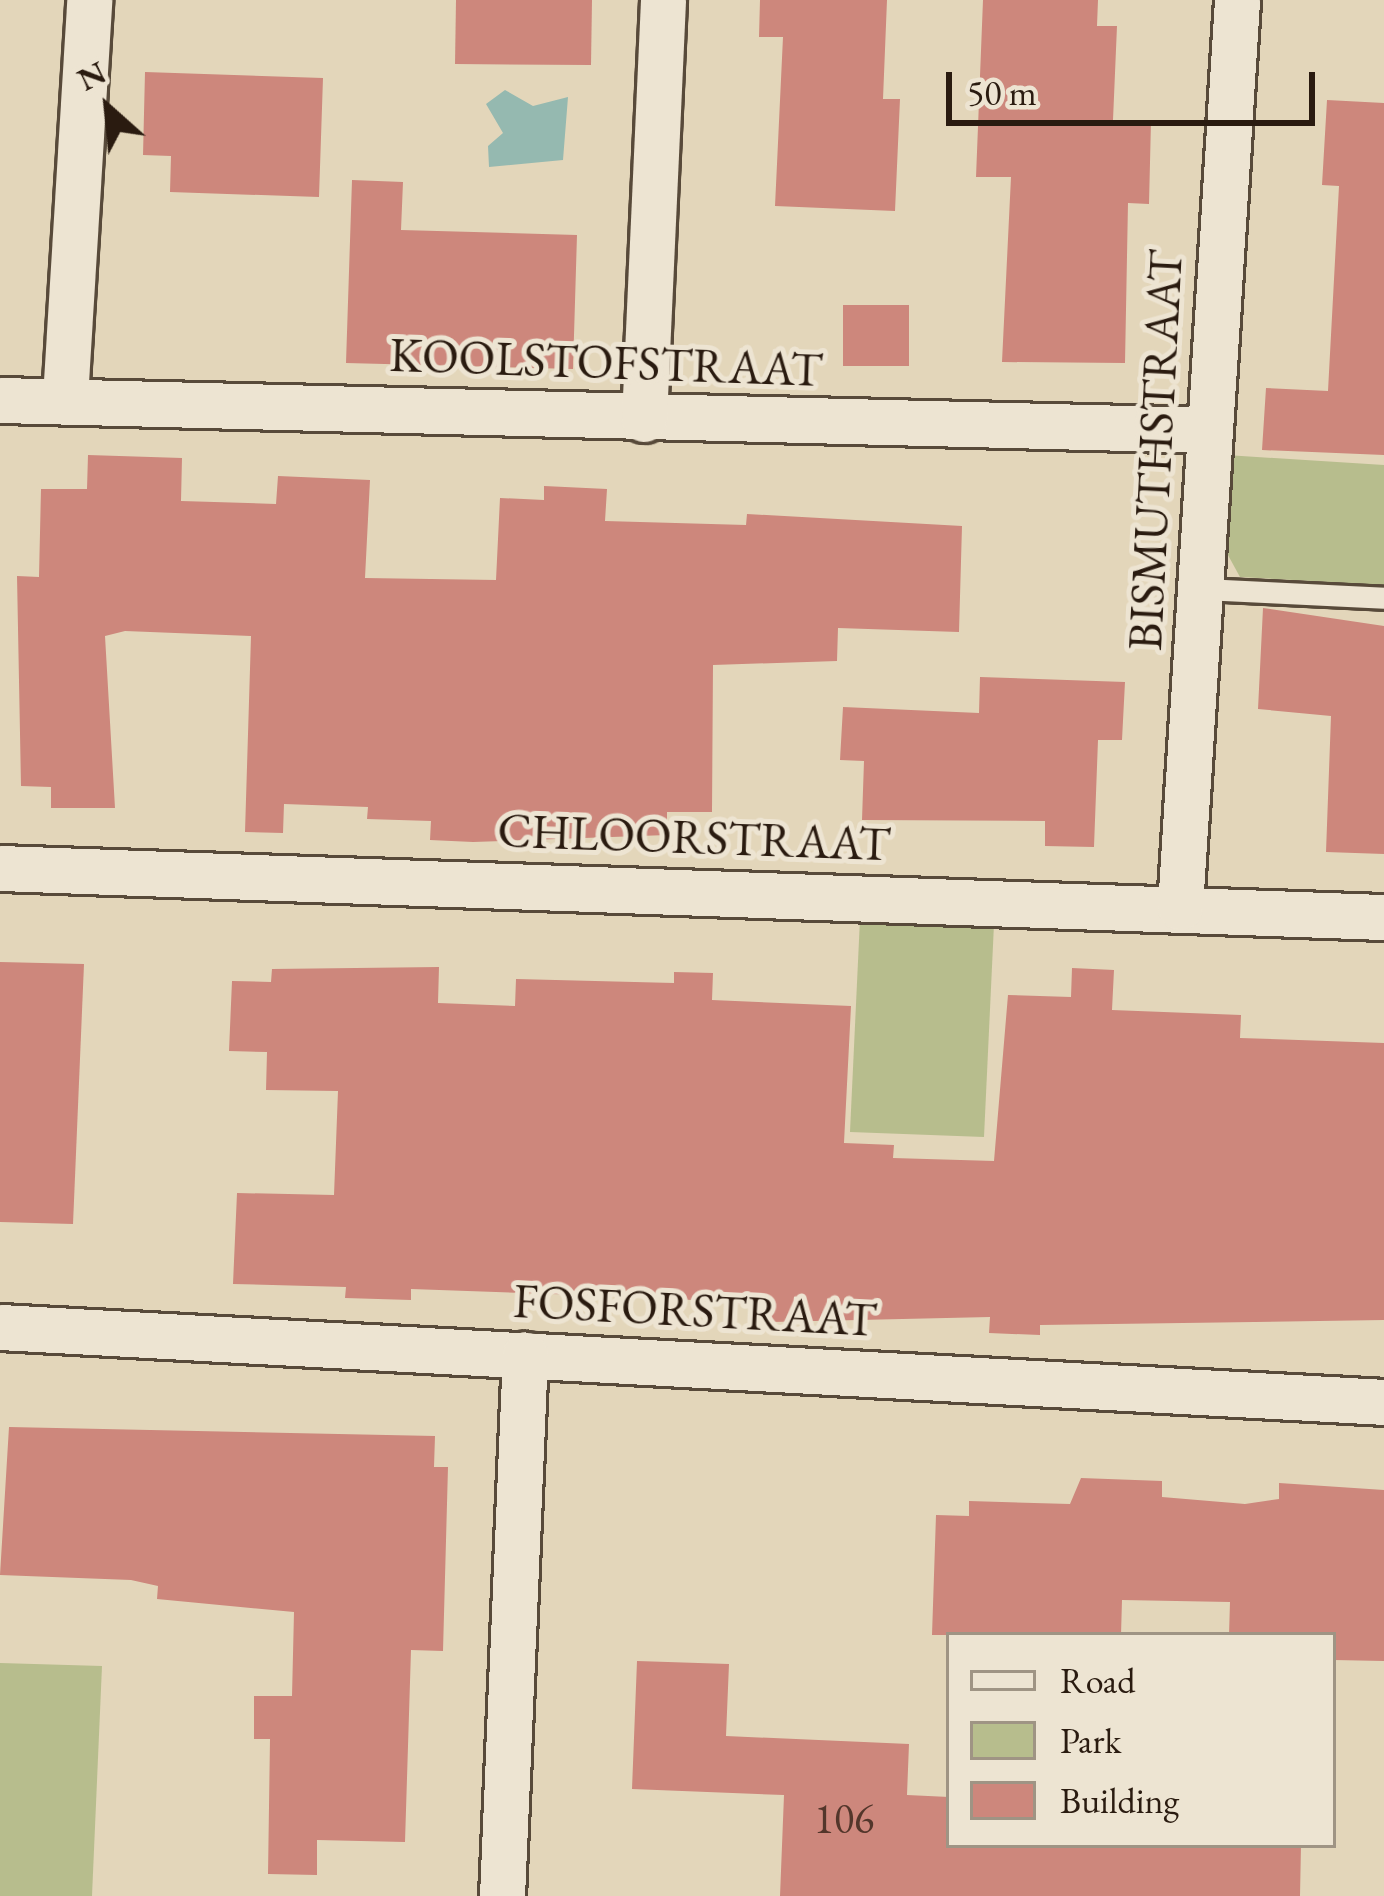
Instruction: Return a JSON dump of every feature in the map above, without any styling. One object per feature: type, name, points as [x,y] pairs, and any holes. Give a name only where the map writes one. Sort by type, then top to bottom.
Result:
[{"type":"street","points":[[65,398],[89,0]]},
{"type":"street","points":[[644,419],[663,0]]},
{"type":"street","name":"BISMUTHSTRAAT","points":[[1180,907],[1237,0]]},
{"type":"street","name":"KOOLSTOFSTRAAT","points":[[0,400],[65,398],[644,419],[1209,430]]},
{"type":"street","name":"CHLOORSTRAAT","points":[[0,868],[1384,917]]},
{"type":"street","name":"FOSFORSTRAAT","points":[[0,1327],[1384,1402]]},
{"type":"street","points":[[502,1896],[525,1354]]},
{"type":"lane","points":[[1203,589],[1384,598]]},
{"type":"green space","points":[[1226,455],[1384,465],[1384,585],[1240,577],[1223,546]]},
{"type":"green space","points":[[860,919],[994,924],[984,1137],[850,1132]]},
{"type":"green space","points":[[0,1663],[102,1666],[92,1896],[0,1896]]},
{"type":"water","points":[[505,90],[533,106],[568,97],[563,160],[489,167],[488,146],[503,133],[486,104]]},
{"type":"building","points":[[456,0],[592,0],[591,65],[455,64]]},
{"type":"building","points":[[760,0],[887,0],[883,99],[900,99],[895,211],[775,206],[783,37],[759,37]]},
{"type":"building","points":[[983,0],[1098,0],[1097,26],[1117,26],[1113,120],[1151,121],[1149,204],[1128,203],[1125,363],[1002,362],[1011,177],[976,177]]},
{"type":"building","points":[[145,72],[323,78],[319,197],[170,192],[171,156],[143,155]]},
{"type":"building","points":[[1327,100],[1384,103],[1384,455],[1262,450],[1266,388],[1328,391],[1339,186],[1322,185]]},
{"type":"building","points":[[352,180],[403,182],[401,230],[577,235],[573,369],[346,363]]},
{"type":"building","points":[[843,305],[909,305],[909,366],[843,366]]},
{"type":"building","points":[[88,455],[182,458],[181,501],[276,504],[278,476],[370,480],[365,578],[496,580],[500,498],[544,500],[544,486],[607,489],[605,521],[746,525],[747,514],[962,526],[959,632],[838,628],[837,661],[713,665],[712,812],[667,812],[667,835],[473,842],[430,840],[431,821],[367,819],[368,807],[284,804],[283,833],[245,832],[251,636],[125,631],[105,636],[115,808],[51,808],[51,787],[21,786],[17,576],[39,577],[41,489],[87,489]]},
{"type":"building","points":[[1263,608],[1384,626],[1384,854],[1326,852],[1331,716],[1258,709]]},
{"type":"building","points":[[980,677],[1125,682],[1122,740],[1098,740],[1094,847],[1045,846],[1045,821],[862,820],[864,761],[840,760],[843,707],[979,713]]},
{"type":"building","points":[[0,962],[84,964],[73,1224],[0,1222]]},
{"type":"building","points":[[439,967],[438,1003],[515,1006],[516,979],[674,983],[674,972],[713,973],[712,1000],[851,1006],[844,1143],[894,1145],[893,1158],[994,1161],[1008,995],[1071,997],[1072,968],[1114,970],[1112,1010],[1241,1015],[1240,1038],[1384,1043],[1384,1320],[1040,1325],[1040,1335],[989,1333],[990,1317],[771,1322],[772,1307],[668,1298],[411,1289],[411,1300],[345,1298],[346,1287],[233,1284],[237,1193],[334,1195],[338,1091],[266,1090],[267,1052],[229,1051],[232,981],[271,982],[272,969]]},
{"type":"building","points":[[9,1427],[435,1436],[434,1467],[448,1467],[443,1651],[411,1650],[405,1842],[317,1840],[317,1875],[268,1874],[270,1739],[254,1739],[254,1696],[292,1696],[294,1612],[157,1599],[158,1586],[131,1580],[0,1575]]},
{"type":"building","points":[[1081,1478],[1162,1481],[1162,1497],[1245,1504],[1279,1499],[1279,1483],[1384,1490],[1384,1661],[1336,1660],[1336,1632],[1229,1632],[1230,1602],[1122,1600],[1121,1632],[932,1635],[936,1515],[969,1516],[969,1501],[1070,1504]]},
{"type":"building","points":[[637,1661],[729,1664],[726,1736],[909,1744],[907,1795],[946,1797],[946,1848],[1301,1848],[1300,1896],[780,1896],[784,1795],[632,1789]]}]
